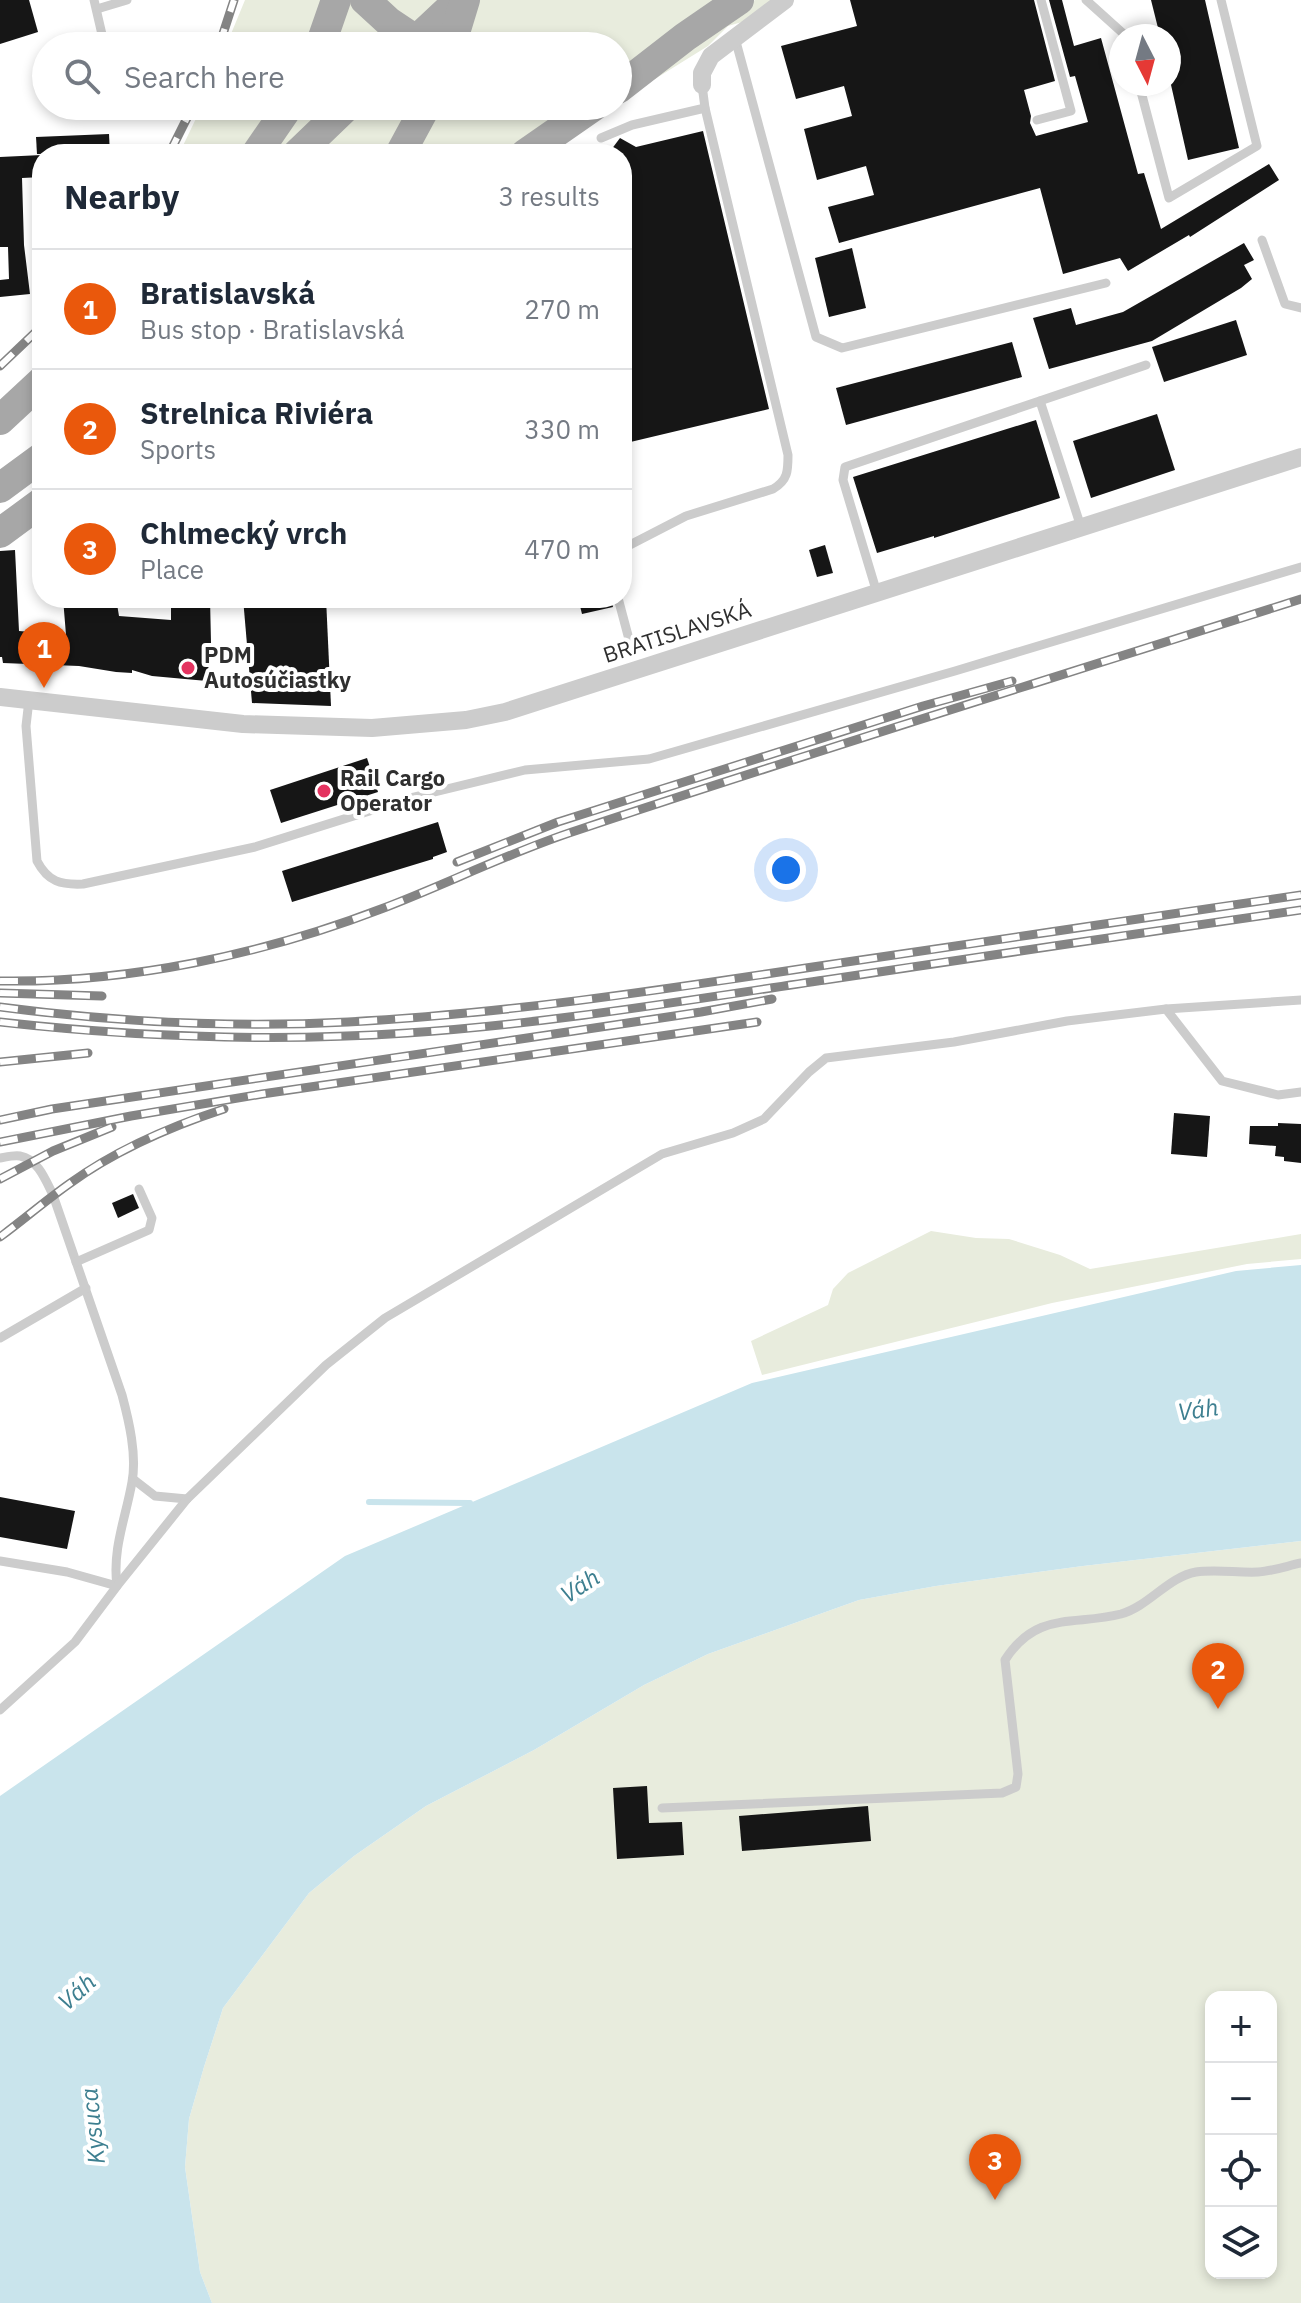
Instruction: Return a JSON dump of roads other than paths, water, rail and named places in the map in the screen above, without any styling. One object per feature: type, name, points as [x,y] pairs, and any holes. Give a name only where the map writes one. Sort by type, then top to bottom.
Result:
[{"type":"main road","points":[[325,32],[336,0]]},
{"type":"main road","points":[[365,0],[404,32]]},
{"type":"main road","points":[[426,32],[462,0]]},
{"type":"main road","points":[[454,32],[462,0]]},
{"type":"main road","points":[[632,78],[739,0]]},
{"type":"main road","points":[[632,59],[685,37]]},
{"type":"main road","points":[[263,144],[279,120]]},
{"type":"main road","points":[[307,144],[332,120]]},
{"type":"main road","points":[[405,144],[418,120]]},
{"type":"main road","points":[[539,144],[574,120]]},
{"type":"main road","points":[[0,420],[32,390]]},
{"type":"main road","points":[[0,488],[32,464]]},
{"type":"main road","points":[[0,533],[32,509]]},
{"type":"street","points":[[702,85],[702,73],[711,56],[785,0]]},
{"type":"street","name":"BRATISLAVSKÁ","points":[[0,697],[243,724],[372,728],[466,720],[505,712],[1301,457]]},
{"type":"lane","points":[[101,32],[95,4],[127,0]]},
{"type":"lane","points":[[1037,120],[1071,111],[1041,0]]},
{"type":"lane","points":[[1086,0],[1113,24]]},
{"type":"lane","points":[[1142,96],[1169,198],[1257,146],[1221,0]]},
{"type":"lane","points":[[735,38],[816,337],[842,348],[1106,283]]},
{"type":"lane","points":[[632,544],[686,516],[773,489],[787,477],[788,455],[702,85]]},
{"type":"lane","points":[[601,138],[632,125],[705,108]]},
{"type":"lane","points":[[1262,240],[1285,304],[1301,308]]},
{"type":"lane","points":[[877,593],[843,480],[845,467],[1146,365]]},
{"type":"lane","points":[[1040,401],[1081,527]]},
{"type":"lane","points":[[29,700],[26,726],[37,861],[42,871],[57,883],[83,884],[255,847],[414,797],[525,770],[649,759],[1301,567]]},
{"type":"lane","points":[[621,608],[630,643]]},
{"type":"lane","points":[[0,1710],[75,1642],[187,1499],[326,1365],[385,1318],[662,1154],[733,1133],[764,1119],[826,1058],[954,1042],[1067,1021],[1166,1009],[1301,1000]]},
{"type":"lane","points":[[1166,1009],[1222,1081],[1278,1095],[1301,1092]]},
{"type":"lane","points":[[0,1158],[20,1156],[32,1161],[43,1174],[122,1395],[129,1421],[133,1479],[122,1518],[114,1567],[117,1586]]},
{"type":"lane","points":[[76,1262],[149,1230],[152,1218],[139,1189]]},
{"type":"lane","points":[[0,1338],[86,1288]]},
{"type":"lane","points":[[133,1479],[155,1496],[187,1499]]},
{"type":"lane","points":[[0,1561],[67,1572],[117,1586]]},
{"type":"lane","points":[[662,1808],[1002,1793],[1016,1787],[1018,1774],[1005,1660],[1030,1634],[1058,1621],[1122,1613],[1163,1591],[1178,1578],[1197,1572],[1262,1571],[1301,1563]]},
{"type":"water","points":[[1301,1265],[1301,1541],[1083,1566],[859,1600],[708,1654],[644,1685],[534,1750],[426,1806],[354,1856],[309,1893],[223,2008],[189,2119],[185,2167],[200,2272],[212,2303],[0,2303],[0,1796],[345,1556],[752,1383],[1236,1271]]},
{"type":"waterway","points":[[369,1502],[470,1503]]},
{"type":"railway","points":[[224,32],[234,0]]},
{"type":"railway","points":[[174,144],[186,120]]},
{"type":"railway","points":[[0,366],[32,336]]},
{"type":"railway","points":[[0,981],[97,977],[145,971],[241,953],[289,940],[381,909],[578,830],[1301,599]]},
{"type":"railway","points":[[457,862],[558,822],[923,706],[1012,681]]},
{"type":"railway","points":[[0,1007],[87,1017],[217,1024],[304,1024],[406,1018],[635,993],[1301,895]]},
{"type":"railway","points":[[0,1022],[102,1031],[254,1037],[356,1036],[460,1029],[617,1011],[1301,910]]},
{"type":"railway","points":[[0,993],[102,996]]},
{"type":"railway","points":[[0,1120],[52,1109],[772,999]]},
{"type":"railway","points":[[0,1142],[262,1094],[757,1022]]},
{"type":"railway","points":[[0,1062],[88,1053]]},
{"type":"railway","points":[[0,1237],[60,1190],[105,1160],[163,1132],[224,1109]]},
{"type":"railway","points":[[0,1179],[53,1151],[112,1127]]},
{"type":"place","name":"PDM Autosúčiastky","points":[[188,668]]},
{"type":"place","name":"Bratislavská","points":[[44,688]]},
{"type":"place","name":"Rail Cargo Operator","points":[[324,791]]},
{"type":"place","name":"Strelnica Riviéra","points":[[1218,1709]]},
{"type":"place","name":"Chlmecký vrch","points":[[995,2200]]},
{"type":"water label","name":"Váh","points":[[1198,1410]]},
{"type":"water label","name":"Váh","points":[[580,1586]]},
{"type":"water label","name":"Váh","points":[[77,1992]]},
{"type":"water label","name":"Kysuca","points":[[93,2126]]}]
